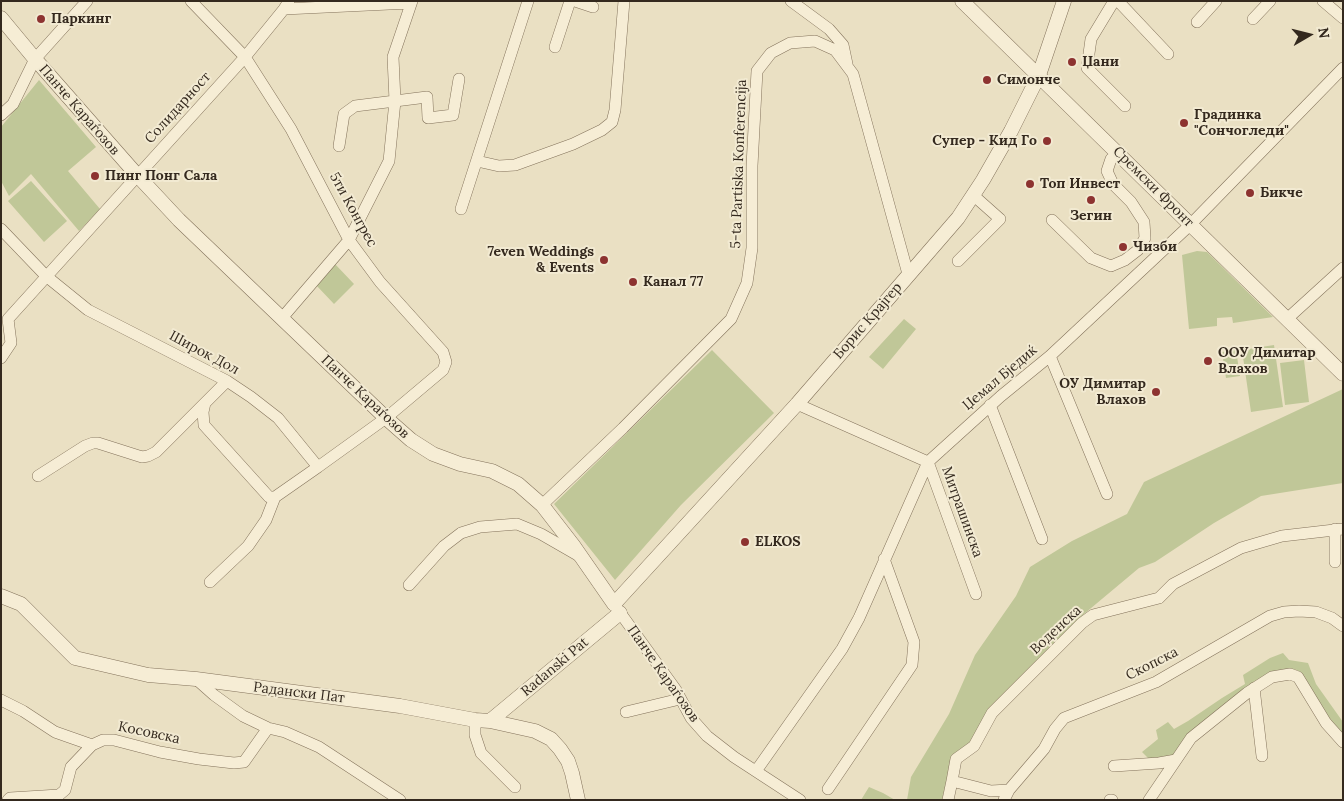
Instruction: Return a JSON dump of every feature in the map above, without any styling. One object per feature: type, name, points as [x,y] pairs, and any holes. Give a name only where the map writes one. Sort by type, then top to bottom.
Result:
[{"type":"street","points":[[1,115],[13,104],[35,60],[87,1]]},
{"type":"street","name":"5ти Конгрес","points":[[191,1],[245,57],[291,129],[349,240],[380,282],[443,352],[446,362],[443,370],[386,418]]},
{"type":"street","points":[[461,209],[528,1]]},
{"type":"street","points":[[555,47],[570,1]]},
{"type":"street","points":[[575,1],[593,7]]},
{"type":"street","points":[[477,161],[499,166],[515,165],[573,144],[602,130],[612,122],[624,1]]},
{"type":"street","points":[[791,1],[829,29],[843,45],[847,57],[847,66]]},
{"type":"street","name":"Сремски Фронт","points":[[962,1],[1343,374]]},
{"type":"street","name":"Борис Крајгер","points":[[617,608],[958,218],[1011,131],[1039,75],[1064,1]]},
{"type":"street","points":[[1114,1],[1091,38],[1087,68],[1125,106]]},
{"type":"street","points":[[1118,1],[1168,54]]},
{"type":"street","points":[[1197,22],[1216,1]]},
{"type":"street","points":[[1253,19],[1270,1]]},
{"type":"street","points":[[1322,1],[1343,18]]},
{"type":"street","points":[[282,318],[349,240],[389,161],[395,101],[393,57],[411,2],[286,5]]},
{"type":"street","name":"Солидарност","points":[[1,358],[12,343],[8,318],[245,57],[286,5]]},
{"type":"street","name":"Панче Караѓозов","points":[[1,18],[35,60],[179,220],[410,440],[433,454],[460,464],[492,471],[518,484],[542,505],[664,673],[691,718],[707,736],[800,800]]},
{"type":"street","name":"5-ta Partiska Konferencija","points":[[542,505],[630,421],[731,319],[747,283],[752,248],[752,166],[757,71],[771,53],[790,43],[815,41],[835,50],[852,74],[908,274]]},
{"type":"street","name":"Џемал Бједиќ","points":[[756,771],[842,649],[859,618],[928,462],[990,405],[1050,356],[1190,225],[1343,68]]},
{"type":"street","points":[[339,146],[344,114],[355,106],[427,97],[428,118],[453,115],[460,79]]},
{"type":"street","points":[[1052,220],[1091,258],[1111,266],[1125,260],[1138,250],[1145,238],[1144,222],[1131,202],[1113,184],[1108,171],[1111,159],[1119,154]]},
{"type":"street","points":[[958,260],[1000,219],[973,195]]},
{"type":"street","name":"Широк Дол","points":[[1,229],[46,276],[88,310],[227,381],[251,397],[278,418],[318,467]]},
{"type":"street","points":[[1287,319],[1343,268]]},
{"type":"street","points":[[1050,356],[1107,494]]},
{"type":"street","points":[[38,476],[85,446],[93,444],[98,443],[142,457],[156,452],[227,381]]},
{"type":"street","points":[[205,403],[203,412],[204,425],[262,491],[269,497],[275,497]]},
{"type":"street","name":"Митрашинска","points":[[796,404],[928,462],[976,594]]},
{"type":"street","points":[[990,405],[1042,539]]},
{"type":"street","points":[[210,582],[248,546],[266,520],[275,497],[386,418]]},
{"type":"street","points":[[409,586],[444,546],[461,533],[480,527],[517,524],[541,534],[582,558]]},
{"type":"street","points":[[1335,562],[1339,529]]},
{"type":"street","name":"Воденска","points":[[948,800],[956,759],[974,746],[992,713],[1093,615],[1159,598],[1173,584],[1241,548],[1282,536],[1339,529]]},
{"type":"street","points":[[828,789],[912,665],[914,642],[884,559]]},
{"type":"street","name":"Радански Пат","points":[[1,596],[21,604],[75,658],[148,675],[196,679],[400,706],[474,720],[490,721],[535,731],[551,739],[568,761],[578,800]]},
{"type":"street","name":"Radanski Pat","points":[[490,721],[617,608]]},
{"type":"street","name":"Скопска","points":[[1006,795],[1044,749],[1055,728],[1064,718],[1156,682],[1270,616],[1284,612],[1316,612],[1332,618],[1343,626]]},
{"type":"street","points":[[1149,800],[1191,738],[1254,688],[1272,677],[1290,674],[1298,677],[1326,723],[1343,742]]},
{"type":"street","points":[[196,679],[243,716],[268,728],[285,732],[319,747],[400,800]]},
{"type":"street","points":[[1254,688],[1262,756]]},
{"type":"street","points":[[626,712],[680,699]]},
{"type":"street","points":[[1,700],[23,711],[55,732],[92,745],[71,767],[65,790],[59,796],[10,798],[8,800]]},
{"type":"street","points":[[474,720],[475,735],[481,753],[515,787]]},
{"type":"street","name":"Косовска","points":[[92,745],[103,740],[114,740],[160,752],[199,759],[244,762],[268,728]]},
{"type":"street","points":[[1114,766],[1176,760]]},
{"type":"street","points":[[952,781],[1006,795]]},
{"type":"green space","points":[[39,80],[96,147],[68,171],[100,209],[79,231],[31,174],[9,196],[1,181],[1,127]]},
{"type":"green space","points":[[31,181],[67,221],[44,242],[8,201]]},
{"type":"green space","points":[[1197,251],[1207,252],[1273,317],[1233,323],[1232,317],[1217,318],[1217,326],[1189,329],[1182,255]]},
{"type":"green space","points":[[335,264],[354,284],[334,304],[316,285]]},
{"type":"green space","points":[[904,319],[916,329],[883,369],[869,357]]},
{"type":"green space","points":[[1274,345],[1283,407],[1251,412],[1242,350]]},
{"type":"green space","points":[[712,350],[774,413],[681,505],[615,580],[554,504]]},
{"type":"green space","points":[[1236,350],[1240,376],[1226,378],[1222,352]]},
{"type":"green space","points":[[1304,360],[1309,402],[1285,405],[1280,363]]},
{"type":"green space","points":[[1343,389],[1343,483],[1261,496],[1214,523],[1155,562],[1139,568],[1084,614],[988,712],[969,745],[952,760],[942,800],[907,800],[911,777],[949,714],[975,655],[1016,596],[1030,567],[1072,541],[1127,514],[1144,482]]},
{"type":"green space","points":[[1283,653],[1289,660],[1308,663],[1316,684],[1343,722],[1343,737],[1329,722],[1303,676],[1297,670],[1287,669],[1173,757],[1150,760],[1142,752],[1158,739],[1156,730],[1168,722],[1174,729],[1188,721],[1245,684],[1243,675],[1270,658]]},
{"type":"green space","points":[[869,787],[883,793],[895,800],[861,800]]},
{"type":"place","name":"Паркинг","points":[[41,19]]},
{"type":"place","name":"Џани","points":[[1072,62]]},
{"type":"place","name":"Симонче","points":[[987,80]]},
{"type":"place","name":"Градинка \"Сончогледи\"","points":[[1184,123]]},
{"type":"place","name":"Супер - Кид Го","points":[[1047,141]]},
{"type":"place","name":"Пинг Понг Сала","points":[[95,176]]},
{"type":"place","name":"Топ Инвест","points":[[1030,184]]},
{"type":"place","name":"Бикче","points":[[1250,193]]},
{"type":"place","name":"Зегин","points":[[1091,200]]},
{"type":"place","name":"Чизби","points":[[1123,247]]},
{"type":"place","name":"7even Weddings & Events","points":[[604,260]]},
{"type":"place","name":"Канал 77","points":[[633,282]]},
{"type":"place","name":"ООУ Димитар Влахов","points":[[1208,361]]},
{"type":"place","name":"ОУ Димитар Влахов","points":[[1156,392]]},
{"type":"place","name":"ELKOS","points":[[745,542]]}]
